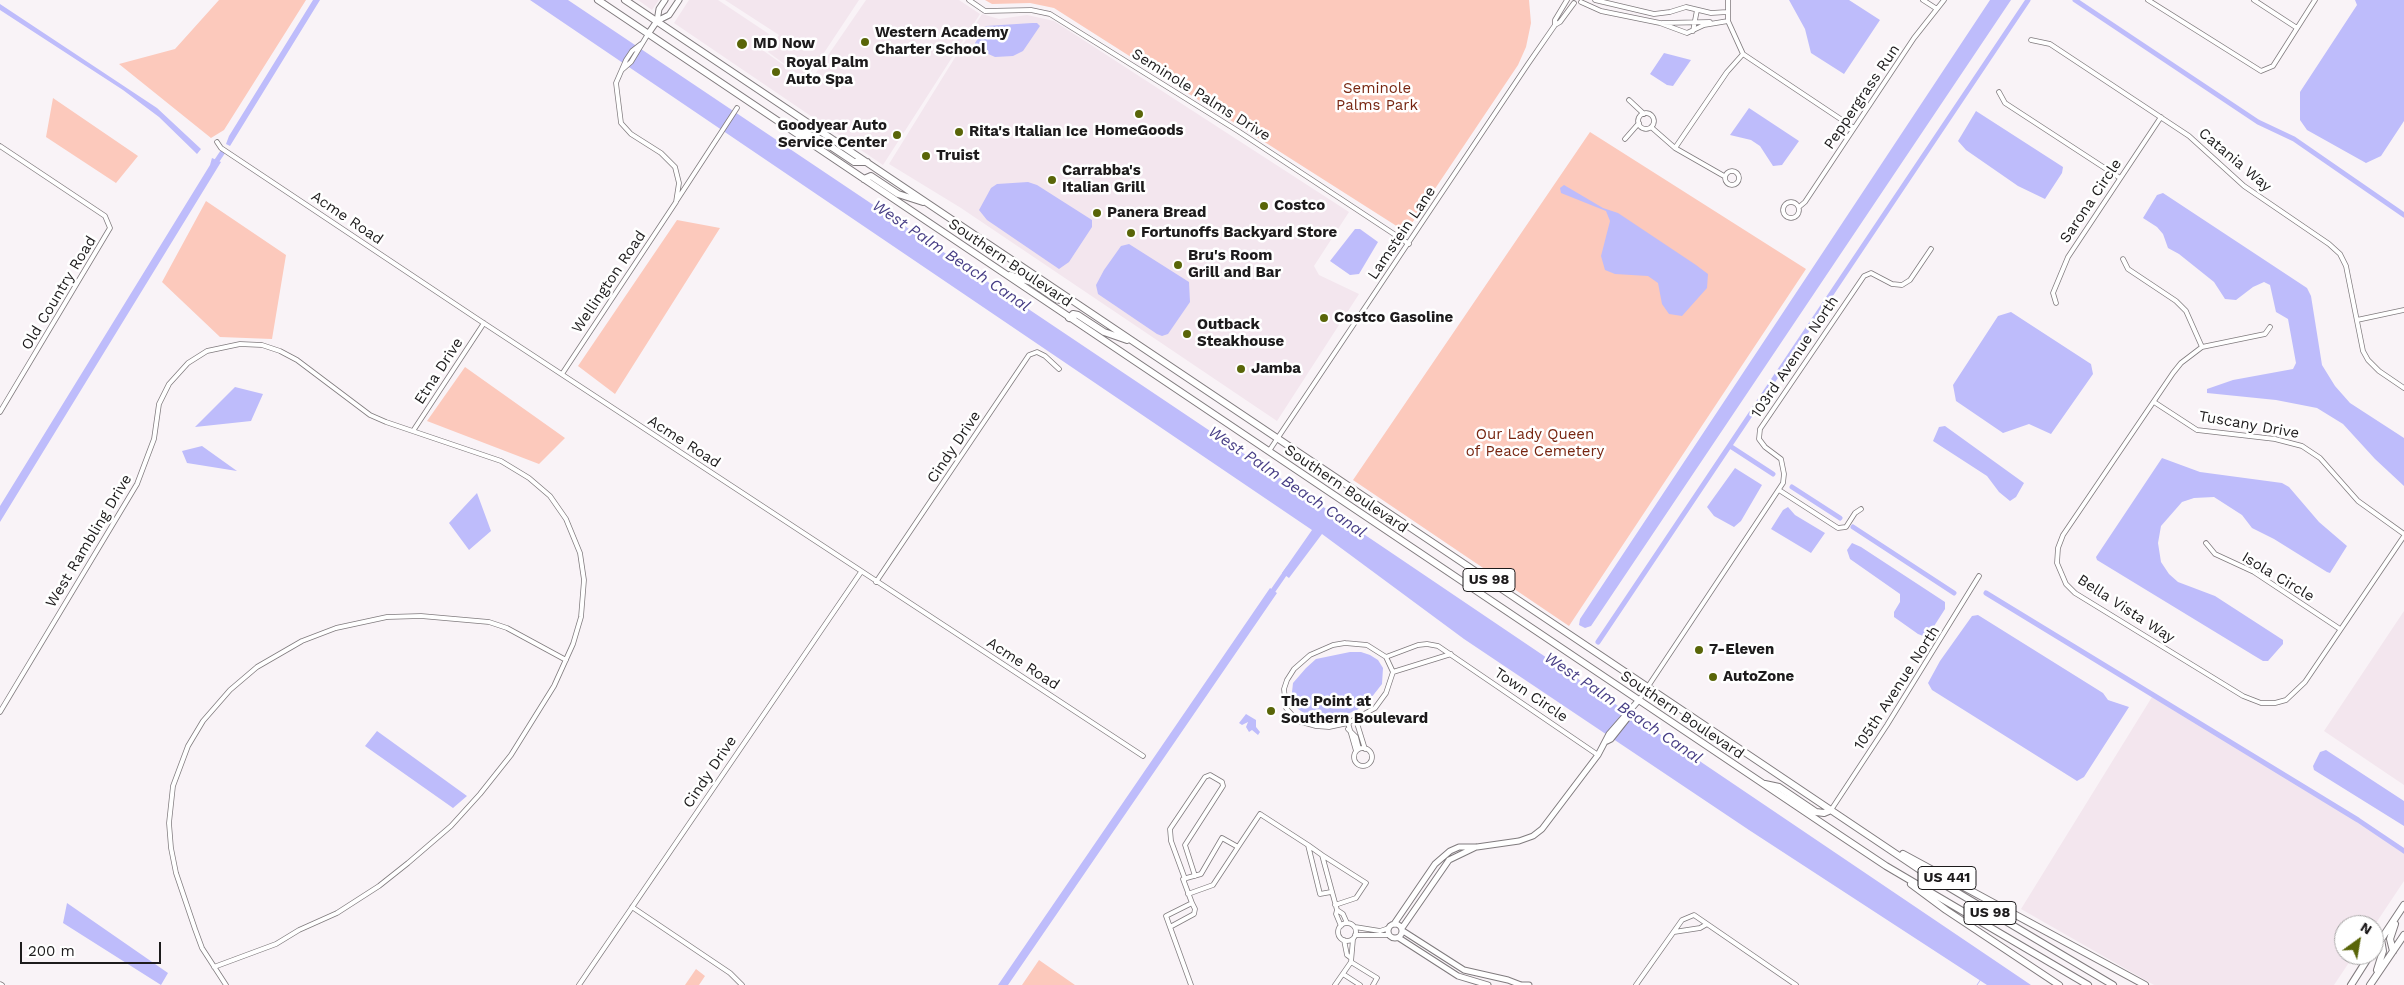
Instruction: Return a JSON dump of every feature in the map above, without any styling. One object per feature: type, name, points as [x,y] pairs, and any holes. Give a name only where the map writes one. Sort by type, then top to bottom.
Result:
[{"type":"main road","name":"Southern Boulevard","points":[[598,0],[1761,784],[1886,866],[2088,985]]},
{"type":"main road","name":"Southern Boulevard","points":[[625,0],[1939,882],[2112,985]]},
{"type":"main road","points":[[786,127],[818,138],[854,162],[867,162]]},
{"type":"main road","points":[[864,179],[871,176],[898,194],[931,205]]},
{"type":"main road","points":[[1002,272],[1031,282],[1056,299],[1066,301],[1070,299]]},
{"type":"main road","points":[[1069,318],[1073,314],[1078,315],[1104,332],[1136,343]]},
{"type":"main road","points":[[1761,784],[1778,787],[1816,812],[1824,813],[1831,810]]},
{"type":"main road","name":"US 441","points":[[1870,836],[2145,985]]},
{"type":"main road","name":"US 441","points":[[1886,866],[1946,910],[2059,985]]},
{"type":"main road","points":[[2384,935],[2402,908]]},
{"type":"main road","points":[[2393,951],[2390,939],[2402,908]]},
{"type":"main road","points":[[2371,984],[2404,935]]},
{"type":"main road","points":[[2351,985],[2364,965]]},
{"type":"main road","points":[[2371,984],[2379,965]]},
{"type":"street","points":[[648,34],[657,21],[659,9],[665,0]]},
{"type":"street","points":[[657,21],[669,15],[679,0]]},
{"type":"street","name":"Seminole Palms Drive","points":[[969,0],[985,11],[1031,10],[1050,14],[1238,131],[1409,244]]},
{"type":"street","points":[[1568,0],[1574,3],[1582,1],[1601,11],[1660,23],[1728,21]]},
{"type":"street","name":"Lamstein Lane","points":[[1555,25],[1555,20],[1568,0]]},
{"type":"street","points":[[1595,0],[1654,14],[1686,7],[1711,13],[1727,12]]},
{"type":"street","points":[[1728,0],[1728,21],[1743,54],[1854,128]]},
{"type":"street","points":[[1923,0],[1936,9]]},
{"type":"street","name":"Peppergrass Run","points":[[1799,207],[1805,202],[1854,128],[1944,0]]},
{"type":"street","points":[[2148,0],[2255,69],[2264,71],[2273,66],[2315,0]]},
{"type":"street","points":[[2254,0],[2297,28]]},
{"type":"street","name":"Lamstein Lane","points":[[1268,452],[1555,25],[1560,22],[1574,3]]},
{"type":"street","points":[[1693,31],[1698,10]]},
{"type":"street","points":[[1660,23],[1680,32],[1693,31],[1713,22]]},
{"type":"street","name":"Wellington Road","points":[[648,34],[631,62],[623,69],[616,83],[621,123],[632,134],[661,153],[675,167],[679,183],[676,202]]},
{"type":"street","name":"Catania Way","points":[[2031,40],[2050,44],[2161,117],[2202,147],[2244,186],[2330,244],[2340,254],[2346,266],[2363,350],[2368,360],[2379,371],[2404,388]]},
{"type":"street","points":[[1675,148],[1727,72],[1743,54]]},
{"type":"street","points":[[1999,92],[2005,104],[2120,178]]},
{"type":"street","points":[[1629,100],[1644,114],[1649,114],[1653,118],[1654,123],[1651,127],[1644,129],[1638,123]]},
{"type":"street","name":"Wellington Road","points":[[562,374],[737,108]]},
{"type":"street","points":[[1625,139],[1638,123],[1640,116],[1644,114]]},
{"type":"street","name":"Sarona Circle","points":[[2056,303],[2053,293],[2068,257],[2161,117]]},
{"type":"street","points":[[1651,127],[1675,148],[1724,176]]},
{"type":"street","name":"Acme Road","points":[[217,142],[227,152],[484,323],[1142,756]]},
{"type":"street","name":"Old Country Road","points":[[0,146],[105,216],[110,228],[0,412]]},
{"type":"street","points":[[1789,202],[1794,202],[1799,207],[1799,212],[1795,217],[1790,218],[1784,212],[1783,207],[1789,202]]},
{"type":"street","name":"103rd Avenue North","points":[[1638,701],[1779,490],[1784,474],[1781,459],[1765,447],[1760,438],[1760,429],[1864,276],[1871,273],[1892,284],[1902,285],[1910,280],[1931,249]]},
{"type":"street","points":[[2123,259],[2128,269],[2176,301],[2186,311],[2202,347]]},
{"type":"street","points":[[2357,320],[2404,310]]},
{"type":"street","name":"Etna Drive","points":[[413,431],[484,323]]},
{"type":"street","name":"Bella Vista Way","points":[[2270,327],[2265,334],[2202,347],[2181,363],[2063,535],[2058,548],[2057,563],[2066,584],[2075,593],[2242,696],[2261,703],[2275,703],[2286,700],[2296,692],[2404,535]]},
{"type":"street","name":"West Rambling Drive","points":[[0,712],[137,484],[154,439],[156,415],[164,394],[180,371],[197,357],[218,348],[233,344],[251,344],[273,348],[297,360],[370,415],[510,465],[540,486],[558,507],[577,544],[583,574],[582,606],[578,631],[566,660],[538,713],[511,755],[476,799],[437,839],[399,871],[337,913],[299,930],[276,944],[214,967]]},
{"type":"street","name":"Cindy Drive","points":[[876,582],[1029,356],[1038,352],[1059,369]]},
{"type":"street","name":"Tuscany Drive","points":[[2154,402],[2197,430],[2275,439],[2302,446],[2320,458],[2358,501],[2404,535]]},
{"type":"street","points":[[1779,490],[1838,528],[1846,527],[1855,513],[1861,510]]},
{"type":"street","name":"Isola Circle","points":[[2206,543],[2215,554],[2254,572],[2340,629]]},
{"type":"street","name":"Cindy Drive","points":[[579,985],[861,572]]},
{"type":"street","name":"105th Avenue North","points":[[1831,810],[1888,725],[1979,576]]},
{"type":"street","points":[[226,985],[214,967],[195,929],[176,873],[171,848],[170,801],[182,760],[195,733],[222,698],[243,678],[271,658],[316,635],[353,623],[404,616],[439,616],[490,622],[507,628],[566,660]]},
{"type":"street","points":[[1350,643],[1367,645],[1386,657],[1393,672],[1386,693],[1381,701],[1356,720],[1348,723],[1329,727],[1316,726],[1298,720],[1286,708],[1284,689],[1287,680],[1302,661],[1320,650],[1333,645],[1350,643]]},
{"type":"street","name":"Town Circle","points":[[1386,657],[1406,649],[1427,644],[1438,646],[1598,755]]},
{"type":"street","points":[[1393,672],[1451,654]]},
{"type":"street","points":[[1336,907],[1343,914],[1347,923],[1355,927],[1380,931],[1391,926],[1443,856],[1459,847],[1477,847],[1518,841],[1538,832],[1553,815],[1607,741],[1611,739],[1630,715],[1630,710],[1638,701]]},
{"type":"street","points":[[1348,723],[1348,729],[1356,737],[1358,750],[1355,762],[1365,766],[1370,762],[1371,757],[1365,749],[1356,720]]},
{"type":"street","points":[[1358,750],[1365,749]]},
{"type":"street","points":[[1170,927],[1194,914],[1196,909],[1183,880],[1185,879],[1174,848],[1170,829],[1205,777],[1210,775],[1222,782],[1223,788],[1186,845],[1174,848]]},
{"type":"street","points":[[1188,894],[1213,885],[1260,814],[1366,883],[1356,898],[1336,907]]},
{"type":"street","points":[[1185,879],[1201,874],[1222,838],[1238,847]]},
{"type":"street","points":[[1186,845],[1195,876]]},
{"type":"street","points":[[1308,845],[1320,894],[1331,892]]},
{"type":"street","points":[[1399,938],[1402,930],[1449,860],[1477,847]]},
{"type":"street","points":[[1322,855],[1336,907],[1336,914],[1341,926]]},
{"type":"street","points":[[1191,985],[1166,916],[1192,903]]},
{"type":"street","points":[[632,907],[730,974],[742,985]]},
{"type":"street","points":[[1636,985],[1682,920],[1694,915],[1796,985]]},
{"type":"street","points":[[1347,923],[1341,926],[1338,933],[1344,940],[1347,955],[1351,960],[1377,978],[1373,985]]},
{"type":"street","points":[[1674,932],[1700,928],[1707,924]]},
{"type":"street","points":[[1391,926],[1402,930],[1464,970],[1508,980],[1521,985],[1529,985]]},
{"type":"street","points":[[1390,935],[1391,926]]},
{"type":"street","points":[[1335,985],[1351,960],[1355,927]]},
{"type":"street","points":[[1344,940],[1354,937],[1390,935],[1394,938],[1399,938],[1458,976],[1488,985]]},
{"type":"street","points":[[1343,974],[1360,985]]},
{"type":"shaded area","points":[[638,0],[659,0],[652,10]]},
{"type":"shaded area","points":[[689,0],[718,0],[769,34],[761,49],[809,83],[866,0],[959,0],[980,14],[883,165],[674,23]]},
{"type":"shaded area","points":[[725,0],[859,0],[806,80],[768,52],[779,35]]},
{"type":"shaded area","points":[[982,14],[999,19],[1027,15],[1054,21],[1349,212],[1314,266],[1319,275],[1359,294],[1277,421],[961,208],[889,164]]},
{"type":"shaded area","points":[[2404,611],[2404,785],[2324,731]]},
{"type":"shaded area","points":[[2152,697],[2404,848],[2404,881],[2381,915],[2334,915],[2334,965],[2347,965],[2334,985],[2154,985],[2021,909]]},
{"type":"green space","points":[[219,0],[306,0],[224,130],[211,138],[119,64],[175,49]]},
{"type":"green space","name":"Seminole Palms Park","points":[[985,0],[1529,0],[1531,23],[1526,47],[1518,65],[1406,232],[1054,8],[1030,3],[992,4]]},
{"type":"green space","points":[[53,98],[138,156],[116,183],[46,137]]},
{"type":"green space","name":"Our Lady Queen of Peace Cemetery","points":[[1590,132],[1806,269],[1569,626],[1353,480]]},
{"type":"green space","points":[[206,201],[286,255],[272,339],[220,337],[162,282]]},
{"type":"green space","points":[[677,220],[720,228],[615,394],[578,366]]},
{"type":"green space","points":[[465,367],[565,438],[539,464],[427,421]]},
{"type":"green space","points":[[1039,960],[1075,985],[1022,985]]},
{"type":"green space","points":[[696,969],[705,976],[699,985],[685,985]]},
{"type":"water","points":[[313,0],[320,0],[230,146],[226,144],[229,136]]},
{"type":"water","points":[[530,0],[568,0],[2031,985],[1987,985],[1749,830],[1464,639],[1322,534],[1289,578],[1282,573],[1312,530]]},
{"type":"water","points":[[1789,0],[1849,0],[1880,20],[1844,74],[1811,53],[1805,29]]},
{"type":"water","points":[[1990,0],[2011,0],[1591,626],[1585,628],[1579,625],[1580,619]]},
{"type":"water","points":[[2355,0],[2404,0],[2404,121],[2381,156],[2366,163],[2307,130],[2300,120],[2300,92],[2357,5]]},
{"type":"water","points":[[0,4],[157,108],[201,149],[197,154],[159,117],[123,90],[0,10]]},
{"type":"water","points":[[1037,23],[1040,26],[1023,51],[1013,56],[995,57],[975,48],[975,43],[986,26]]},
{"type":"water","points":[[1664,53],[1691,60],[1673,86],[1667,85],[1650,74]]},
{"type":"water","points":[[1749,108],[1799,141],[1782,165],[1773,166],[1760,146],[1751,140],[1730,135]]},
{"type":"water","points":[[1976,111],[2063,167],[2062,173],[2045,199],[2018,186],[1966,150],[1958,141]]},
{"type":"water","points":[[212,158],[221,162],[0,522],[0,506],[210,165]]},
{"type":"water","points":[[1028,182],[1037,185],[1092,220],[1092,227],[1069,262],[1059,269],[987,220],[979,210],[991,188],[997,184]]},
{"type":"water","points":[[1564,185],[1603,208],[1618,213],[1708,274],[1707,288],[1682,316],[1669,314],[1662,304],[1658,283],[1648,276],[1615,274],[1605,270],[1601,256],[1610,221],[1606,211],[1561,193],[1560,188]]},
{"type":"water","points":[[2163,193],[2307,288],[2311,296],[2322,365],[2335,386],[2350,403],[2404,438],[2404,486],[2375,459],[2343,424],[2317,408],[2276,400],[2207,393],[2207,389],[2233,380],[2293,369],[2296,363],[2288,319],[2276,312],[2270,285],[2264,282],[2253,287],[2236,300],[2225,299],[2214,282],[2179,254],[2168,248],[2163,234],[2157,227],[2143,218],[2157,195]]},
{"type":"water","points":[[1355,229],[1360,229],[1378,242],[1359,274],[1350,275],[1330,261]]},
{"type":"water","points":[[1129,244],[1189,282],[1190,302],[1168,334],[1162,336],[1157,334],[1098,294],[1096,285],[1104,270],[1121,246]]},
{"type":"water","points":[[2011,312],[2091,364],[2093,374],[2051,434],[2029,424],[2003,433],[1956,401],[1953,385],[1998,316]]},
{"type":"water","points":[[235,387],[263,394],[251,421],[195,427]]},
{"type":"water","points":[[1945,426],[2024,483],[2016,497],[2010,501],[1999,492],[1987,476],[1933,441],[1939,427]]},
{"type":"water","points":[[202,446],[237,471],[187,463],[182,451]]},
{"type":"water","points":[[2162,458],[2200,472],[2282,483],[2289,487],[2319,522],[2347,546],[2330,573],[2327,572],[2274,539],[2252,528],[2242,515],[2214,497],[2194,498],[2182,502],[2161,526],[2158,543],[2161,562],[2169,574],[2178,582],[2215,596],[2283,640],[2283,644],[2268,661],[2263,661],[2097,560],[2096,557]]},
{"type":"water","points":[[1735,468],[1762,485],[1741,521],[1734,527],[1714,516],[1707,507]]},
{"type":"water","points":[[477,493],[491,531],[469,550],[449,523]]},
{"type":"water","points":[[1788,507],[1795,515],[1825,533],[1811,553],[1771,529],[1783,510]]},
{"type":"water","points":[[1852,543],[1945,602],[1945,609],[1929,634],[1923,636],[1918,634],[1894,617],[1894,612],[1900,602],[1900,594],[1850,559],[1847,550]]},
{"type":"water","points":[[1270,588],[1277,593],[1008,985],[998,985]]},
{"type":"water","points":[[1978,615],[2103,693],[2108,700],[2129,707],[2084,777],[2077,781],[1932,690],[1928,683],[1940,661],[1972,616]]},
{"type":"water","points":[[1350,652],[1361,652],[1370,655],[1378,660],[1383,668],[1382,684],[1371,698],[1357,710],[1335,719],[1322,720],[1310,717],[1295,707],[1291,701],[1293,683],[1306,668],[1316,659]]},
{"type":"water","points":[[1246,714],[1256,720],[1256,727],[1260,732],[1258,735],[1252,730],[1249,732],[1246,727],[1248,722],[1242,725],[1239,723]]},
{"type":"water","points":[[377,731],[467,796],[453,808],[365,746]]},
{"type":"water","points":[[2326,750],[2404,801],[2404,826],[2314,770],[2313,766],[2320,752]]},
{"type":"water","points":[[67,903],[168,973],[161,985],[63,923]]},
{"type":"waterway","points":[[1598,642],[2028,0]]},
{"type":"waterway","points":[[2075,0],[2258,122],[2294,139],[2404,215]]},
{"type":"waterway","points":[[214,165],[222,153]]},
{"type":"waterway","points":[[1730,446],[1773,474]]},
{"type":"waterway","points":[[1792,487],[1840,518]]},
{"type":"waterway","points":[[1853,527],[1954,593]]},
{"type":"waterway","points":[[1270,595],[1288,569]]},
{"type":"waterway","points":[[1986,593],[2358,820],[2404,851]]},
{"type":"waterway","points":[[1977,985],[1981,979]]},
{"type":"place","name":"Western Academy Charter School","points":[[865,42]]},
{"type":"place","name":"MD Now","points":[[742,44]]},
{"type":"place","name":"Royal Palm Auto Spa","points":[[776,72]]},
{"type":"place","name":"HomeGoods","points":[[1139,114]]},
{"type":"place","name":"Rita's Italian Ice","points":[[959,132]]},
{"type":"place","name":"Goodyear Auto Service Center","points":[[897,135]]},
{"type":"place","name":"Truist","points":[[926,156]]},
{"type":"place","name":"Carrabba's Italian Grill","points":[[1052,180]]},
{"type":"place","name":"Costco","points":[[1264,206]]},
{"type":"place","name":"Panera Bread","points":[[1097,213]]},
{"type":"place","name":"Fortunoffs Backyard Store","points":[[1131,233]]},
{"type":"place","name":"Bru's Room Grill and Bar","points":[[1178,265]]},
{"type":"place","name":"Costco Gasoline","points":[[1324,318]]},
{"type":"place","name":"Outback Steakhouse","points":[[1187,334]]},
{"type":"place","name":"Jamba","points":[[1241,369]]},
{"type":"place","name":"7-Eleven","points":[[1699,650]]},
{"type":"place","name":"AutoZone","points":[[1713,677]]},
{"type":"place","name":"The Point at Southern Boulevard","points":[[1271,711]]},
{"type":"water label","name":"West Palm Beach Canal","points":[[951,256]]},
{"type":"water label","name":"West Palm Beach Canal","points":[[1287,482]]},
{"type":"water label","name":"West Palm Beach Canal","points":[[1623,708]]}]
